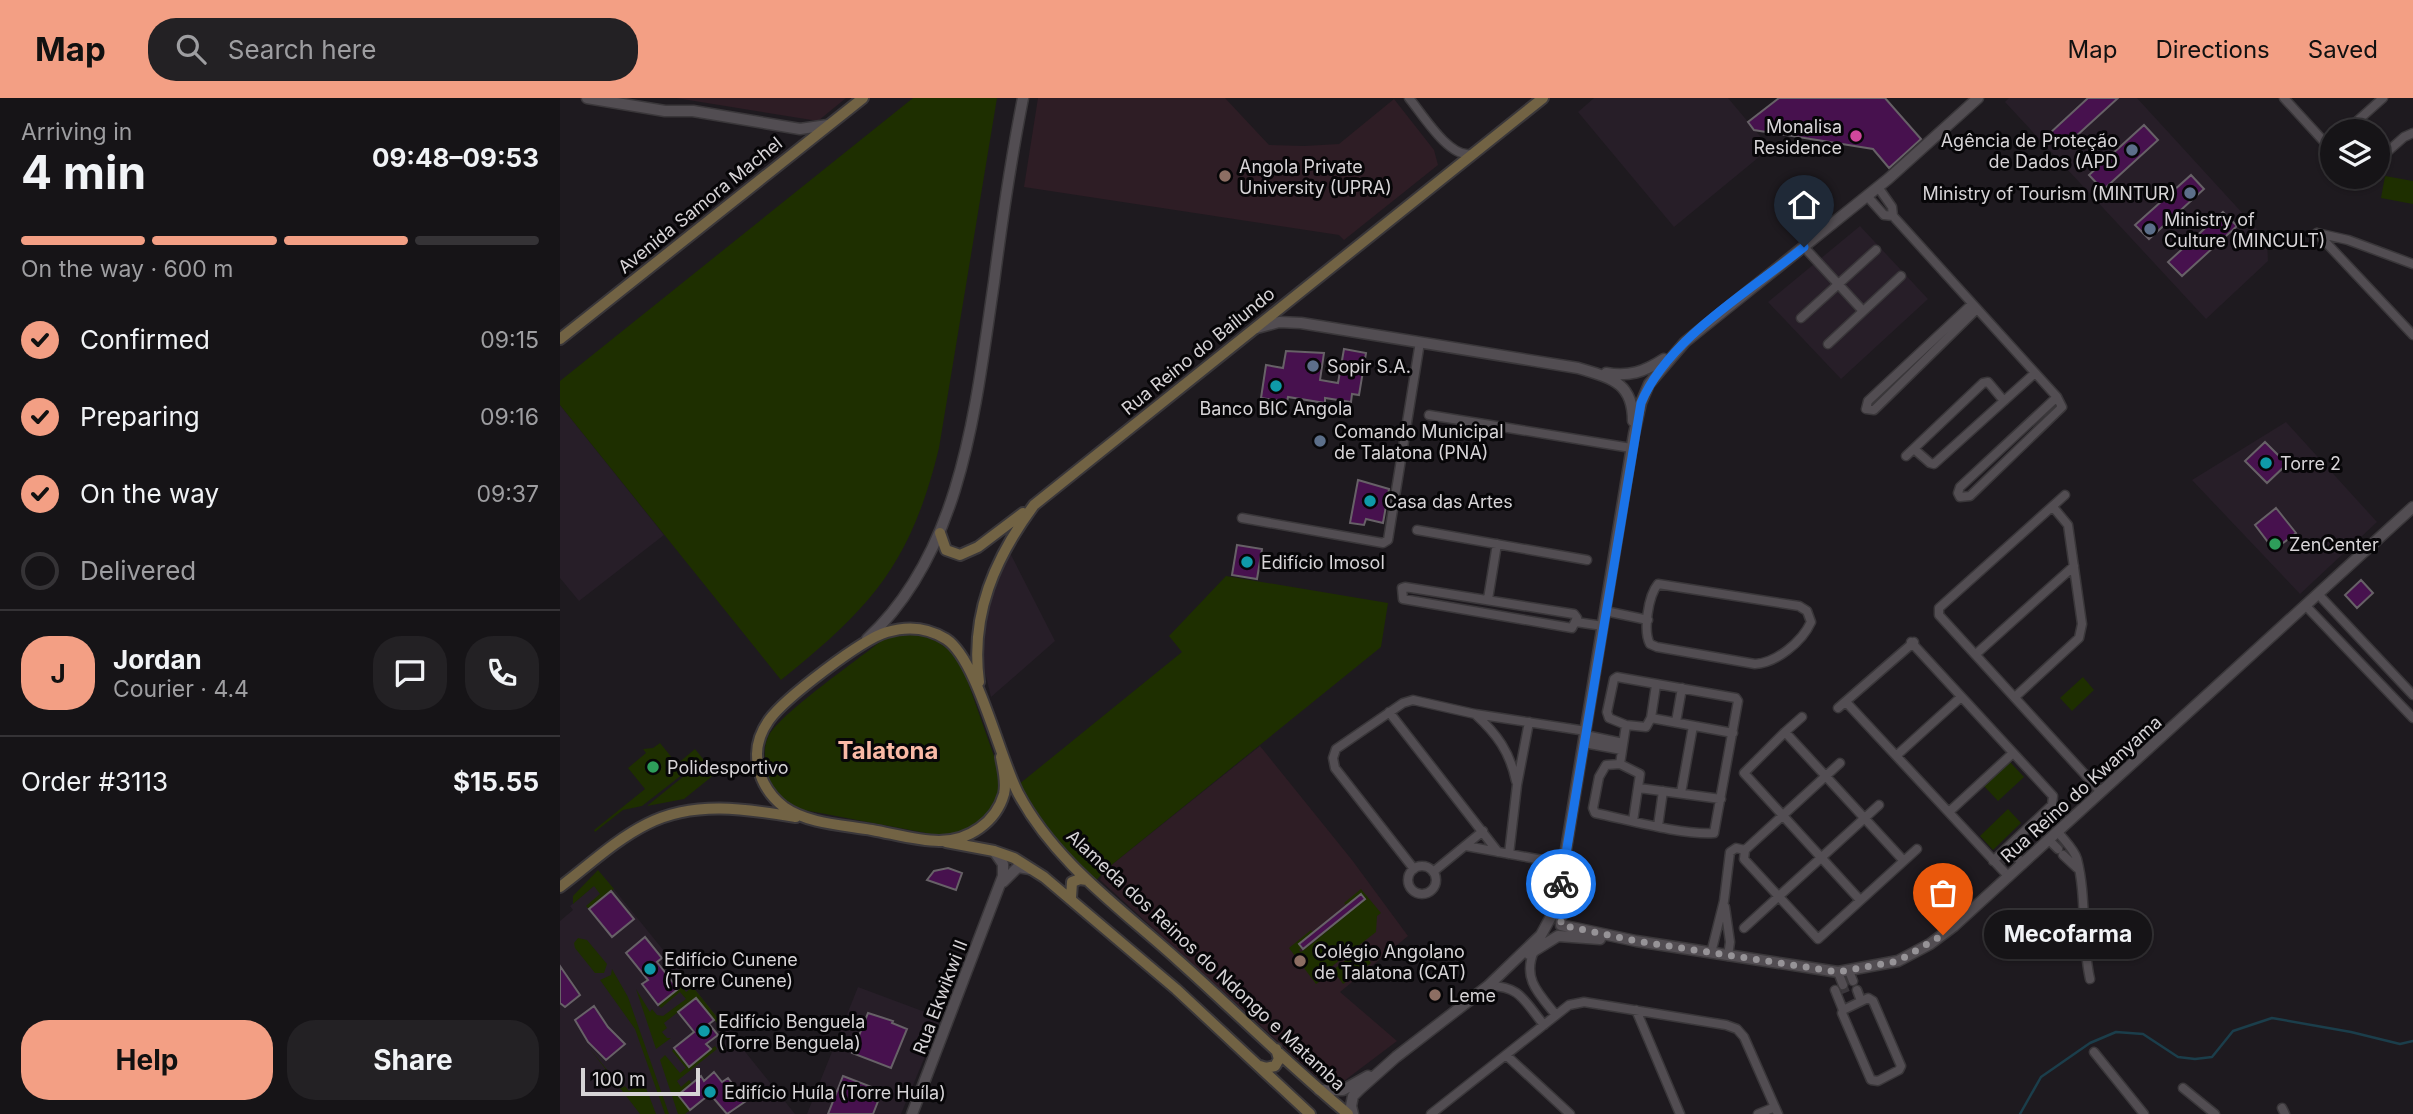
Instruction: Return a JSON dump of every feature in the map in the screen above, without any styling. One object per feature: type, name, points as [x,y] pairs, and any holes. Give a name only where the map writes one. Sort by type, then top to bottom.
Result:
[{"type":"main road","name":"Avenida Samora Machel","points":[[560,340],[863,98]]},
{"type":"main road","name":"Rua Reino do Bailundo","points":[[981,695],[976,636],[986,591],[1010,537],[1034,505],[1543,98]]},
{"type":"main road","points":[[940,533],[946,550],[960,555],[978,547],[1034,505]]},
{"type":"main road","points":[[811,820],[785,808],[771,794],[759,775],[757,752],[760,736],[782,705],[866,640],[903,628],[916,628],[947,640],[962,655],[981,695],[1001,757],[1004,792],[990,821],[968,835],[940,841]]},
{"type":"main road","name":"Alameda dos Reinos do Ndongo e Matamba","points":[[1001,757],[1038,825],[1058,852],[1319,1090],[1351,1114]]},
{"type":"main road","points":[[560,887],[634,832],[677,813],[723,808],[994,851],[1014,858],[1071,898],[1176,989],[1310,1114]]},
{"type":"main road","points":[[1071,898],[1072,882],[1080,878],[1087,880]]},
{"type":"main road","points":[[1257,1065],[1266,1068],[1275,1066],[1279,1059],[1276,1049]]},
{"type":"street","points":[[587,98],[813,130],[831,123]]},
{"type":"street","points":[[866,640],[883,625],[915,582],[940,533],[953,496],[971,418],[1023,98]]},
{"type":"street","points":[[1409,98],[1453,151],[1464,155],[1478,151]]},
{"type":"street","points":[[1248,334],[1269,324],[1288,322],[1624,375],[1639,373],[1666,358],[1867,196],[1978,98]]},
{"type":"street","points":[[2284,98],[2320,137]]},
{"type":"street","points":[[2358,119],[2376,100]]},
{"type":"street","points":[[789,127],[800,136],[792,153]]},
{"type":"street","points":[[2390,149],[2413,133]]},
{"type":"street","points":[[1878,187],[1892,207],[1893,216],[2057,397],[2062,410],[1970,496],[1960,497],[1960,487],[2057,397]]},
{"type":"street","points":[[1867,196],[1884,215],[1893,216]]},
{"type":"street","points":[[2413,264],[2348,240],[2317,233],[2413,335]]},
{"type":"street","points":[[2337,254],[2335,243],[2348,240]]},
{"type":"street","points":[[1804,247],[1863,311]]},
{"type":"street","points":[[1801,318],[1877,250]]},
{"type":"street","points":[[1828,344],[1901,276]]},
{"type":"street","points":[[1975,307],[1874,410],[1866,409],[1867,401],[1975,307]]},
{"type":"street","points":[[1242,518],[1383,543],[1388,540],[1420,342]]},
{"type":"street","points":[[1558,936],[1549,934],[1548,926],[1564,864],[1631,448],[1641,403],[1649,384],[1685,342]]},
{"type":"street","points":[[1578,368],[1608,377],[1625,388],[1633,412],[1634,434]]},
{"type":"street","points":[[1914,449],[1930,464],[1934,464],[2035,373]]},
{"type":"street","points":[[1906,456],[1986,381],[2004,401]]},
{"type":"street","points":[[1429,415],[1631,448]]},
{"type":"street","points":[[2065,495],[1939,608],[1938,615],[2102,792]]},
{"type":"street","points":[[2015,697],[2079,638],[2082,624],[2068,525],[2053,507]]},
{"type":"street","name":"Rua Reino do Kwanyama","points":[[1561,925],[1636,941],[1847,975],[1898,961],[1930,944],[1954,926],[2413,507]]},
{"type":"street","points":[[1417,530],[1587,560]]},
{"type":"street","points":[[1488,599],[1497,544]]},
{"type":"street","points":[[1976,654],[2074,566]]},
{"type":"street","points":[[1660,584],[1799,606],[1807,611],[1811,618],[1808,629],[1777,658],[1767,663],[1755,664],[1653,646],[1647,637],[1648,620],[1653,590],[1660,584]]},
{"type":"street","points":[[1405,587],[1488,599],[1574,614],[1577,615],[1576,622],[1572,628],[1403,599],[1401,596],[1405,587]]},
{"type":"street","points":[[2318,594],[2413,695]]},
{"type":"street","points":[[2305,605],[2413,719]]},
{"type":"street","points":[[1605,611],[1648,620]]},
{"type":"street","points":[[1576,622],[1603,626]]},
{"type":"street","points":[[1838,708],[1914,642],[2055,800],[1999,861]]},
{"type":"street","points":[[1633,821],[1640,774],[1634,769],[1610,763],[1601,770],[1593,811],[1633,821],[1714,833],[1733,733],[1738,699],[1617,677],[1614,679],[1607,712],[1613,721],[1643,728],[1649,725],[1656,685]]},
{"type":"street","points":[[1676,722],[1682,688]]},
{"type":"street","points":[[1897,755],[1961,697]]},
{"type":"street","points":[[1413,869],[1335,768],[1333,758],[1336,750],[1389,712],[1413,700],[1475,714],[1529,722],[1622,746]]},
{"type":"street","points":[[1846,702],[2010,875]]},
{"type":"street","points":[[1389,712],[1499,852]]},
{"type":"street","points":[[1475,714],[1492,729],[1507,751],[1517,785]]},
{"type":"street","points":[[1651,718],[1733,733]]},
{"type":"street","points":[[1802,718],[1744,773],[1860,900]]},
{"type":"street","points":[[1510,854],[1517,785],[1529,722]]},
{"type":"street","points":[[1619,764],[1626,725]]},
{"type":"street","points":[[1681,793],[1693,726]]},
{"type":"street","points":[[1786,732],[1825,778],[1903,860]]},
{"type":"street","points":[[1950,811],[2013,753]]},
{"type":"street","points":[[1711,953],[1737,858],[1840,763]]},
{"type":"street","points":[[1639,788],[1721,799]]},
{"type":"street","points":[[1658,825],[1663,790]]},
{"type":"street","points":[[1744,928],[1879,805]]},
{"type":"street","points":[[1433,872],[1483,831]]},
{"type":"street","points":[[2058,832],[2076,857],[2085,922],[2085,958],[2090,979]]},
{"type":"street","points":[[2049,840],[2077,868]]},
{"type":"street","points":[[1466,846],[1564,864]]},
{"type":"street","points":[[1737,858],[1779,896],[1818,939],[1917,849]]},
{"type":"street","name":"Rua Ekwikwi II","points":[[912,1114],[1004,870],[994,851]]},
{"type":"street","points":[[2011,851],[2023,864]]},
{"type":"street","points":[[1423,866],[1433,872],[1435,885],[1421,893],[1410,886],[1408,880],[1413,869],[1423,866]]},
{"type":"street","name":"Rua Ekwikwi II","points":[[997,891],[1013,869],[1023,867],[1035,871]]},
{"type":"street","points":[[1508,968],[1562,931],[1561,880]]},
{"type":"street","points":[[1724,901],[1730,942],[1728,956]]},
{"type":"street","points":[[1351,1114],[1353,1096],[1389,1063],[1488,986],[1548,926],[1555,922],[1561,925]]},
{"type":"street","name":"Rua Reino do Kwanyama","points":[[1558,936],[1636,941]]},
{"type":"street","points":[[1713,940],[1730,942]]},
{"type":"street","points":[[1535,950],[1529,967],[1529,981],[1556,1015]]},
{"type":"street","points":[[1843,985],[1847,975]]},
{"type":"street","points":[[1517,991],[1529,981]]},
{"type":"street","points":[[1488,986],[1504,985],[1517,991],[1544,1025]]},
{"type":"street","points":[[1835,990],[1848,1007]]},
{"type":"street","points":[[1857,990],[1861,1001]]},
{"type":"street","points":[[1847,995],[1848,1007]]},
{"type":"street","points":[[1868,998],[1873,1001],[1901,1066],[1899,1070],[1878,1081],[1871,1080],[1842,1015],[1848,1007],[1868,998]]},
{"type":"street","points":[[1431,1114],[1569,1005],[1584,1002],[1737,1029],[1744,1037],[1777,1110],[1758,1114]]},
{"type":"street","points":[[1636,1010],[1680,1114]]},
{"type":"street","points":[[2094,1052],[2144,1114]]},
{"type":"street","points":[[1506,1055],[1570,1114]]},
{"type":"street","points":[[1319,1090],[1343,1090],[1389,1063]]},
{"type":"street","points":[[2183,1088],[2215,1114]]},
{"type":"shaded area","points":[[676,98],[846,98],[818,121]]},
{"type":"shaded area","name":"Angola Private University (UPRA)","points":[[1038,98],[1225,98],[1269,145],[1304,146],[1339,144],[1394,99],[1434,150],[1438,165],[1344,240],[1339,235],[1024,187]]},
{"type":"shaded area","points":[[1594,98],[1728,98],[1770,148],[1674,227],[1578,112]]},
{"type":"shaded area","points":[[2009,98],[2137,98],[2267,240],[2268,261],[2206,319],[2005,102]]},
{"type":"shaded area","points":[[1860,226],[1928,299],[1841,379],[1768,302]]},
{"type":"shaded area","points":[[560,405],[664,535],[579,601],[560,578]]},
{"type":"shaded area","points":[[2286,422],[2377,522],[2300,594],[2192,480]]},
{"type":"shaded area","points":[[1009,551],[1055,641],[991,697],[984,668],[983,627],[993,588]]},
{"type":"shaded area","points":[[1260,746],[1352,860],[1408,936],[1340,992],[1397,1041],[1340,1084],[1325,1083],[1319,1079],[1100,880],[1104,871]]},
{"type":"shaded area","points":[[604,877],[795,1114],[560,1114],[560,921],[573,910],[570,906]]},
{"type":"shaded area","points":[[858,987],[941,1018],[901,1114],[807,1114]]},
{"type":"green space","points":[[913,98],[997,98],[939,448],[915,522],[901,553],[884,580],[840,629],[781,680],[560,405],[560,381]]},
{"type":"green space","points":[[2390,177],[2413,181],[2413,204],[2381,198],[2383,189],[2390,189]]},
{"type":"green space","points":[[1226,576],[1388,603],[1381,647],[1104,871],[1095,882],[1038,819],[1018,785],[1182,652],[1169,636]]},
{"type":"green space","points":[[900,634],[921,635],[938,642],[953,653],[964,671],[1000,773],[998,799],[988,816],[968,829],[942,836],[804,810],[779,795],[770,784],[765,745],[775,727],[884,639]]},
{"type":"green space","points":[[2083,677],[2094,690],[2072,711],[2060,698]]},
{"type":"green space","points":[[660,743],[677,764],[695,749],[715,774],[684,799],[647,806],[684,776],[683,774],[642,806],[623,810],[595,832],[594,830],[645,789],[628,768],[646,753],[643,749],[653,748]]},
{"type":"green space","points":[[2010,762],[2024,777],[1998,801],[1984,786]]},
{"type":"green space","points":[[2008,809],[2021,823],[1993,850],[1980,836]]},
{"type":"green space","points":[[1944,864],[1970,892],[1952,909],[1926,881]]},
{"type":"green space","points":[[598,870],[614,889],[589,909],[586,906],[600,894],[594,886],[573,904],[573,896]]},
{"type":"green space","points":[[1361,889],[1381,913],[1377,916],[1376,932],[1317,978],[1319,982],[1316,984],[1289,948],[1311,930],[1313,932],[1299,944],[1302,947],[1299,950],[1304,950],[1365,900],[1360,894],[1346,905],[1344,903]]},
{"type":"green space","points":[[578,938],[587,940],[607,964],[604,973],[595,973],[575,948],[574,943]]},
{"type":"green space","points":[[1360,949],[1371,963],[1343,984],[1333,970]]},
{"type":"green space","points":[[612,969],[628,997],[669,1114],[665,1114],[635,1029],[600,980],[611,975]]},
{"type":"green space","points":[[681,985],[686,992],[693,987],[720,1021],[717,1023],[696,998],[664,1023],[667,1028],[662,1032],[667,1038],[671,1038],[656,1049],[636,989],[650,1012],[652,1009],[657,1015],[663,1016],[686,999],[680,992],[661,1008],[658,1005]]},
{"type":"green space","points":[[715,1046],[717,1049],[677,1081],[681,1087],[689,1080],[692,1083],[678,1095],[690,1110],[685,1114],[678,1114],[660,1060],[665,1055],[680,1073],[686,1068],[672,1051],[674,1049],[689,1066]]},
{"type":"green space","points":[[590,1049],[622,1088],[625,1086],[629,1091],[643,1080],[656,1114],[640,1114]]},
{"type":"building","name":"Monalisa Residence","points":[[1779,98],[1885,98],[1921,139],[1889,168],[1873,149],[1754,130],[1748,122]]},
{"type":"building","points":[[2088,98],[2118,98],[2063,148],[2050,133]]},
{"type":"building","points":[[2144,125],[2158,140],[2103,190],[2089,175]]},
{"type":"building","points":[[2191,175],[2204,189],[2149,239],[2135,225]]},
{"type":"building","points":[[2223,212],[2237,226],[2182,276],[2168,262]]},
{"type":"building","points":[[1344,349],[1366,353],[1359,395],[1352,394],[1351,402],[1325,398],[1325,403],[1288,397],[1287,402],[1261,398],[1266,365],[1283,368],[1286,351],[1324,353],[1320,380],[1338,383]]},
{"type":"building","name":"Torre 2","points":[[2265,442],[2287,464],[2267,483],[2245,461]]},
{"type":"building","name":"Casa das Artes","points":[[1358,480],[1389,489],[1383,523],[1366,519],[1364,525],[1350,523]]},
{"type":"building","points":[[2276,508],[2296,533],[2274,550],[2255,525]]},
{"type":"building","name":"Edifício Imosol","points":[[1237,545],[1262,549],[1257,579],[1232,575]]},
{"type":"building","points":[[2361,580],[2373,593],[2357,608],[2345,595]]},
{"type":"building","points":[[948,868],[962,873],[956,890],[927,880],[934,871]]},
{"type":"building","points":[[611,891],[634,919],[612,937],[589,909]]},
{"type":"building","points":[[1361,894],[1365,899],[1303,949],[1299,944]]},
{"type":"building","name":"Edifício Cunene (Torre Cunene)","points":[[645,937],[662,958],[657,962],[678,989],[658,1005],[642,984],[648,980],[626,953]]},
{"type":"building","points":[[560,966],[580,995],[565,1007],[560,1003]]},
{"type":"building","name":"Edifício Benguela (Torre Benguela)","points":[[696,998],[714,1020],[709,1024],[718,1035],[706,1044],[711,1049],[689,1067],[674,1048],[694,1032],[678,1012]]},
{"type":"building","points":[[594,1006],[608,1027],[625,1044],[606,1060],[588,1042],[575,1020]]},
{"type":"building","points":[[868,1013],[907,1029],[891,1068],[852,1053]]},
{"type":"building","name":"Edifício Huíla (Torre Huíla)","points":[[714,1072],[722,1082],[728,1078],[746,1101],[727,1114],[710,1094],[690,1110],[678,1095],[701,1076],[704,1081]]},
{"type":"building","points":[[843,1076],[882,1091],[873,1114],[828,1114]]},
{"type":"waterway","points":[[2020,1114],[2041,1077],[2090,1043],[2116,1032],[2143,1034],[2178,1057],[2195,1059],[2212,1057],[2233,1031],[2272,1018],[2400,1044],[2413,1041]]},
{"type":"tunnel","points":[[2001,861],[2004,865]]},
{"type":"tunnel","points":[[1843,985],[1847,995]]},
{"type":"way so far","points":[[1561,884],[1561,925],[1636,941],[1776,964],[1838,972],[1859,970],[1898,961],[1943,935]]},
{"type":"place","name":"Monalisa Residence","points":[[1856,136]]},
{"type":"place","name":"Agência de Proteção de Dados (APD","points":[[2132,150]]},
{"type":"place","name":"Angola Private University (UPRA)","points":[[1225,176]]},
{"type":"place","name":"Ministry of Tourism (MINTUR)","points":[[2190,193]]},
{"type":"place","name":"Ministry of Culture (MINCULT)","points":[[2150,229]]},
{"type":"place","name":"Sopir S.A.","points":[[1313,366]]},
{"type":"place","name":"Banco BIC Angola","points":[[1276,386]]},
{"type":"place","name":"Comando Municipal de Talatona (PNA)","points":[[1320,441]]},
{"type":"place","name":"Torre 2","points":[[2266,463]]},
{"type":"place","name":"Casa das Artes","points":[[1370,501]]},
{"type":"place","name":"ZenCenter","points":[[2275,544]]},
{"type":"place","name":"Edifício Imosol","points":[[1247,562]]},
{"type":"place","name":"Polidesportivo","points":[[653,767]]},
{"type":"place","name":"Mecofarma","points":[[1943,935]]},
{"type":"place","name":"Colégio Angolano de Talatona (CAT)","points":[[1300,961]]},
{"type":"place","name":"Edifício Cunene (Torre Cunene)","points":[[650,969]]},
{"type":"place","name":"Leme","points":[[1435,995]]},
{"type":"place","name":"Edifício Benguela (Torre Benguela)","points":[[704,1031]]},
{"type":"place","name":"Edifício Huíla (Torre Huíla)","points":[[710,1092]]},
{"type":"district","name":"Talatona","points":[[888,750]]},
{"type":"route","points":[[1561,884],[1631,448],[1641,403],[1658,371],[1685,342],[1804,247]]}]
